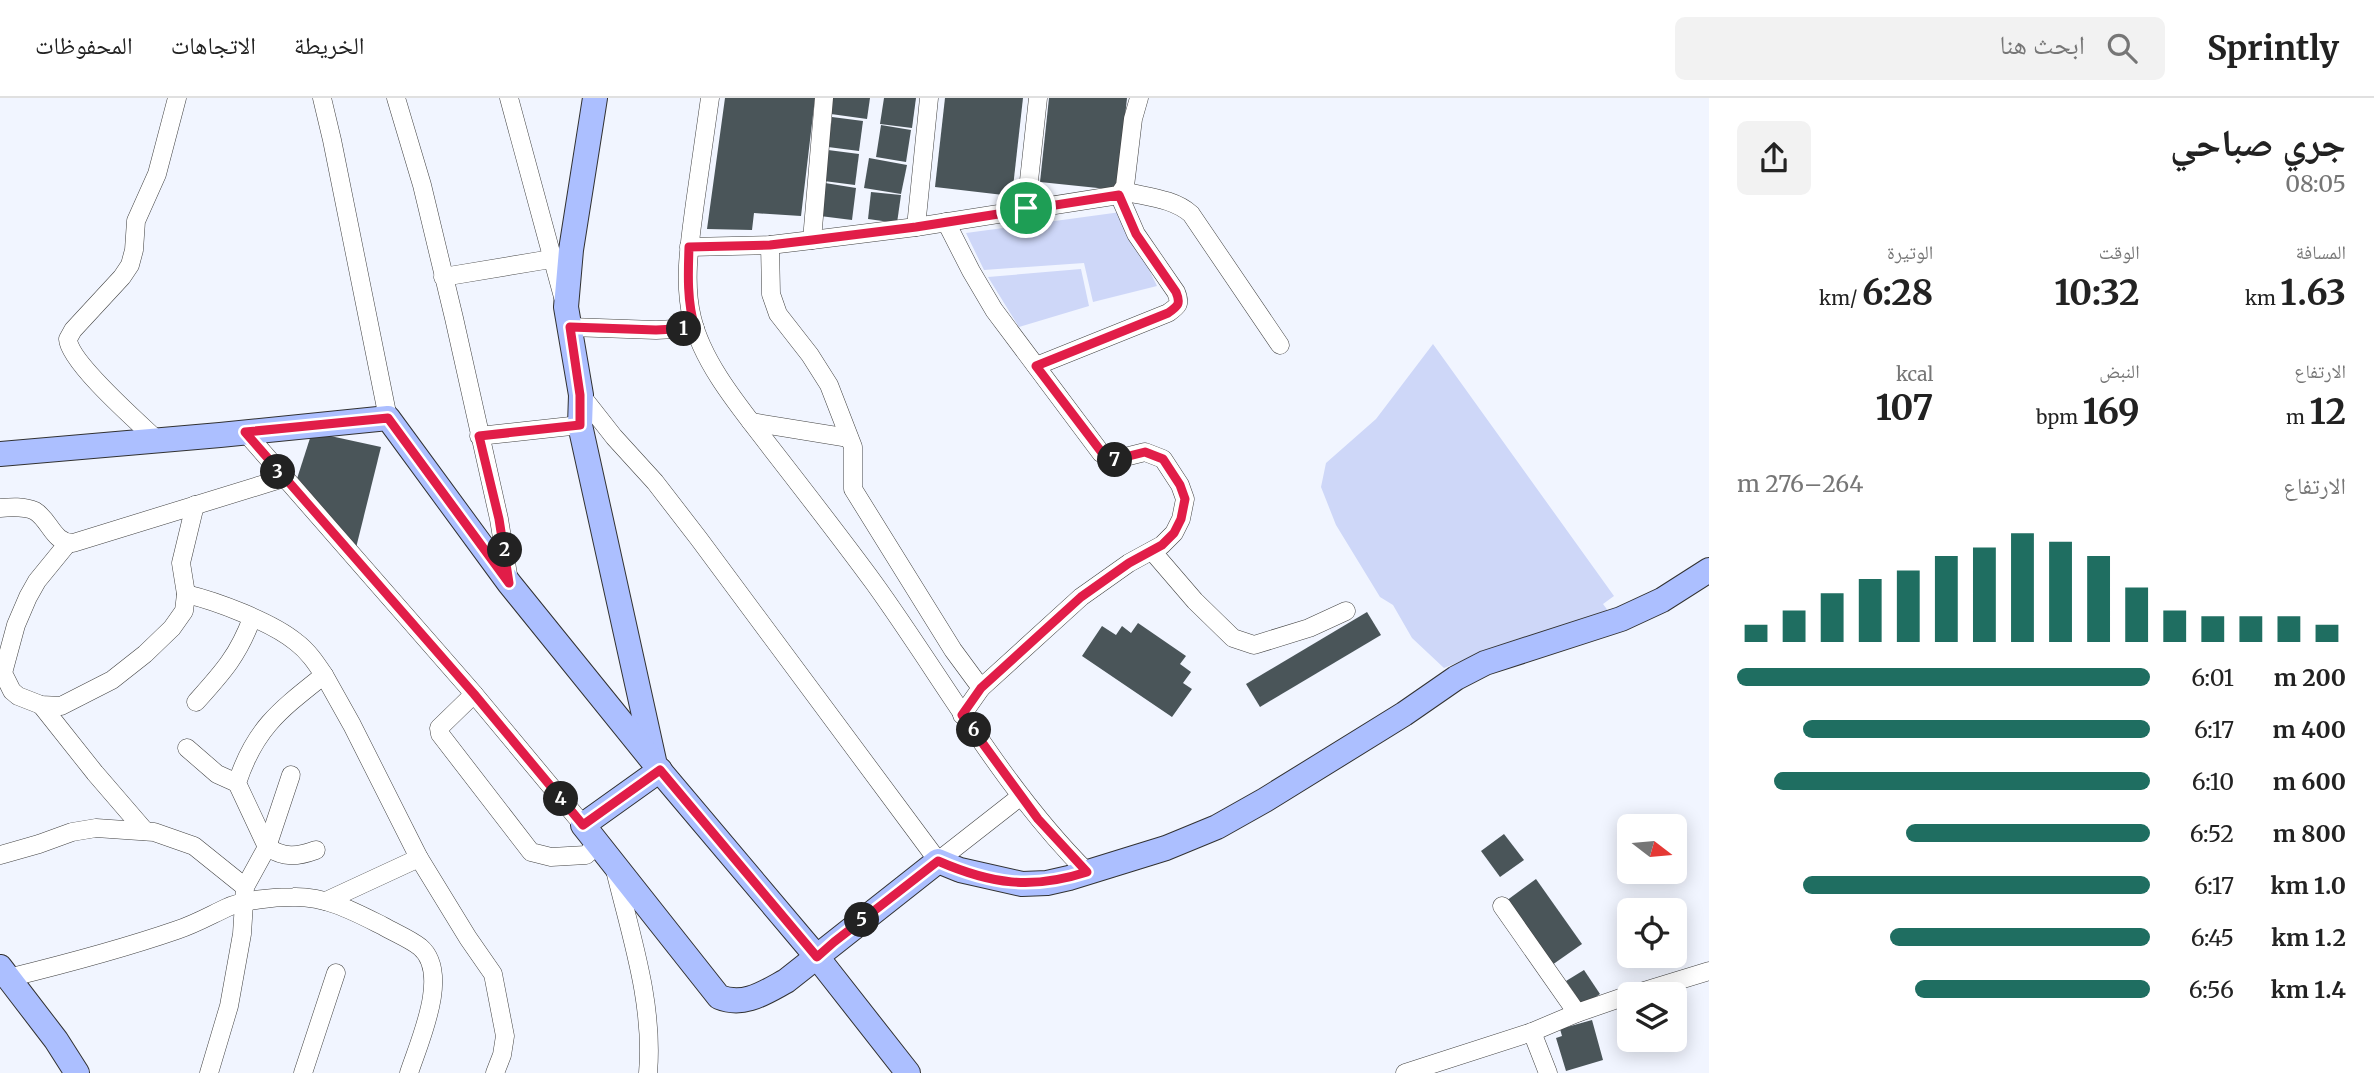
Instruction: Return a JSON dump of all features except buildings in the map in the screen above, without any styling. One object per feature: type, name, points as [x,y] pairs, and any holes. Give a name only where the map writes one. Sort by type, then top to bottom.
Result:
[{"type":"main road","points":[[595,98],[571,250],[568,317],[580,395],[580,425],[657,767]]},
{"type":"main road","points":[[0,454],[388,418],[509,583],[657,767],[817,957],[908,1073]]},
{"type":"main road","points":[[657,767],[598,843],[719,998],[738,1002],[760,996],[786,981],[938,861],[960,870],[1022,884],[1047,883],[1166,848],[1217,827],[1265,800],[1404,714],[1456,678],[1485,663],[1621,619],[1662,600],[1709,570]]},
{"type":"main road","points":[[4,972],[56,1040],[72,1072]]},
{"type":"street","points":[[158,441],[71,353],[68,339],[130,265],[136,221],[157,174],[177,98]]},
{"type":"street","points":[[322,98],[388,418]]},
{"type":"street","points":[[396,98],[422,185],[499,519],[509,583]]},
{"type":"street","points":[[509,98],[568,317],[656,330],[695,328]]},
{"type":"street","points":[[710,98],[689,247],[687,281],[691,317],[708,357],[735,402],[875,585],[962,715],[1021,796],[1067,853],[1087,872]]},
{"type":"street","points":[[812,240],[824,98]]},
{"type":"street","points":[[916,227],[929,98]]},
{"type":"street","points":[[1026,208],[1038,98]]},
{"type":"street","points":[[1036,366],[1168,313],[1179,306],[1176,292],[1136,234],[1121,193],[1127,180],[1133,120],[1139,98]]},
{"type":"street","points":[[689,247],[770,245],[812,240],[916,227],[1121,193],[1172,203],[1191,214],[1280,345]]},
{"type":"street","points":[[946,222],[994,310],[1106,458],[1113,460],[1145,452],[1156,455],[1163,459],[1180,485],[1185,499],[1181,519],[1174,533],[1162,545],[1129,563],[1081,597],[981,688],[962,715]]},
{"type":"street","points":[[770,245],[771,294],[778,314],[825,379],[854,456],[853,488],[953,650],[981,688]]},
{"type":"street","points":[[443,277],[551,259]]},
{"type":"street","points":[[580,395],[655,482],[699,539],[938,861],[1021,796]]},
{"type":"street","points":[[751,422],[849,438]]},
{"type":"street","points":[[479,436],[580,425]]},
{"type":"street","points":[[245,432],[474,694],[598,843],[635,947],[649,1038],[648,1073]]},
{"type":"street","points":[[0,508],[17,507],[37,512],[58,537],[68,543],[82,542],[284,478]]},
{"type":"street","points":[[68,543],[27,597],[3,673],[12,691],[41,705],[61,706],[112,680],[172,628],[184,611],[186,594],[181,563],[195,505]]},
{"type":"street","points":[[1152,551],[1195,601],[1233,638],[1254,645],[1310,628],[1346,611]]},
{"type":"street","points":[[186,594],[252,618],[296,641],[324,675],[419,858],[493,974],[505,1036],[495,1073]]},
{"type":"street","points":[[196,702],[241,646],[252,618]]},
{"type":"street","points":[[237,783],[257,736],[284,707],[324,675]]},
{"type":"street","points":[[474,694],[439,728],[440,734],[531,852],[551,857],[586,855],[598,843]]},
{"type":"street","points":[[41,705],[86,763],[145,831]]},
{"type":"street","points":[[187,748],[217,774],[237,783],[267,847],[276,853],[289,856],[316,850]]},
{"type":"street","points":[[209,1073],[229,1006],[242,934],[245,895],[267,847],[291,775]]},
{"type":"street","points":[[0,855],[72,832],[96,828],[145,831],[194,846],[245,895]]},
{"type":"street","points":[[326,901],[419,858]]},
{"type":"street","points":[[4,972],[136,944],[197,924],[245,895],[326,901],[347,908],[421,948],[431,963],[433,981],[429,1014],[409,1073]]},
{"type":"street","points":[[1502,906],[1577,1013]]},
{"type":"street","points":[[1674,982],[1709,971]]},
{"type":"street","points":[[303,1073],[336,973]]},
{"type":"street","points":[[1405,1073],[1532,1032],[1617,1000]]},
{"type":"street","points":[[1532,1032],[1548,1073]]},
{"type":"shaded area","points":[[1121,212],[1157,286],[1093,302],[1084,263],[984,270],[966,233]]},
{"type":"shaded area","points":[[1081,269],[1089,306],[1019,327],[988,277]]},
{"type":"shaded area","points":[[1433,344],[1614,596],[1603,604],[1612,616],[1517,639],[1444,668],[1412,638],[1393,605],[1380,597],[1336,525],[1321,487],[1326,463],[1376,419]]},
{"type":"route","points":[[1119,195],[1136,234],[1180,301],[1179,306],[1168,313],[1036,366],[1106,458],[1113,460],[1145,452],[1163,459],[1180,485],[1185,499],[1181,519],[1174,533],[1162,545],[1129,563],[1081,597],[981,688],[962,715],[1038,819],[1087,872],[1047,883],[1022,884],[960,870],[938,861],[817,957],[660,770],[583,825],[474,694],[245,432],[388,418],[509,583],[499,519],[479,436],[580,425],[580,395],[570,327],[656,330],[695,328],[687,281],[689,247],[770,245],[916,227],[1026,208],[1119,195]]}]
